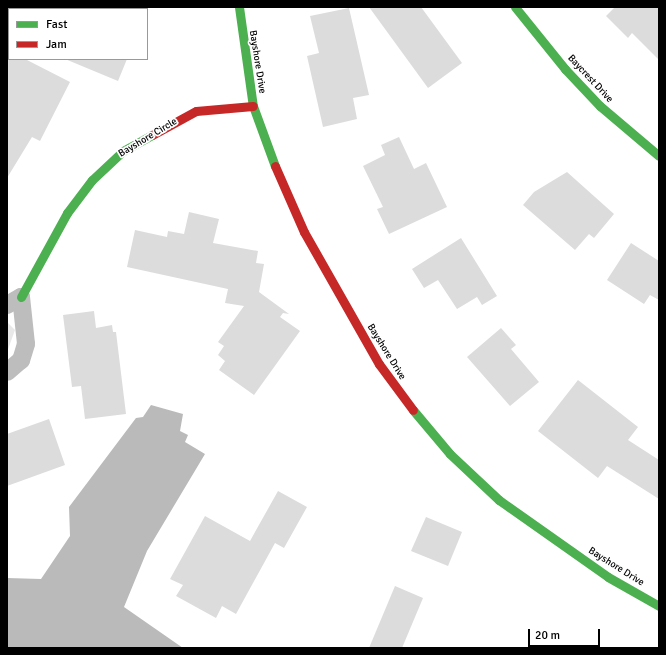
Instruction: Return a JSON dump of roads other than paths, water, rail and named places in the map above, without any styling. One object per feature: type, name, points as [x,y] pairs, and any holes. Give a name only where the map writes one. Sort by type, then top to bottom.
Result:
[{"type":"street","name":"Bayshore Drive","points":[[239,7],[253,106],[264,140],[304,232],[379,364],[404,399],[450,454],[499,500],[602,572],[659,606]]},
{"type":"street","name":"Baycrest Drive","points":[[515,7],[565,69],[600,106],[659,156]]},
{"type":"street","name":"Bayshore Circle","points":[[7,372],[21,360],[26,344],[14,301],[67,214],[92,180],[123,151],[196,111],[253,106]]}]
